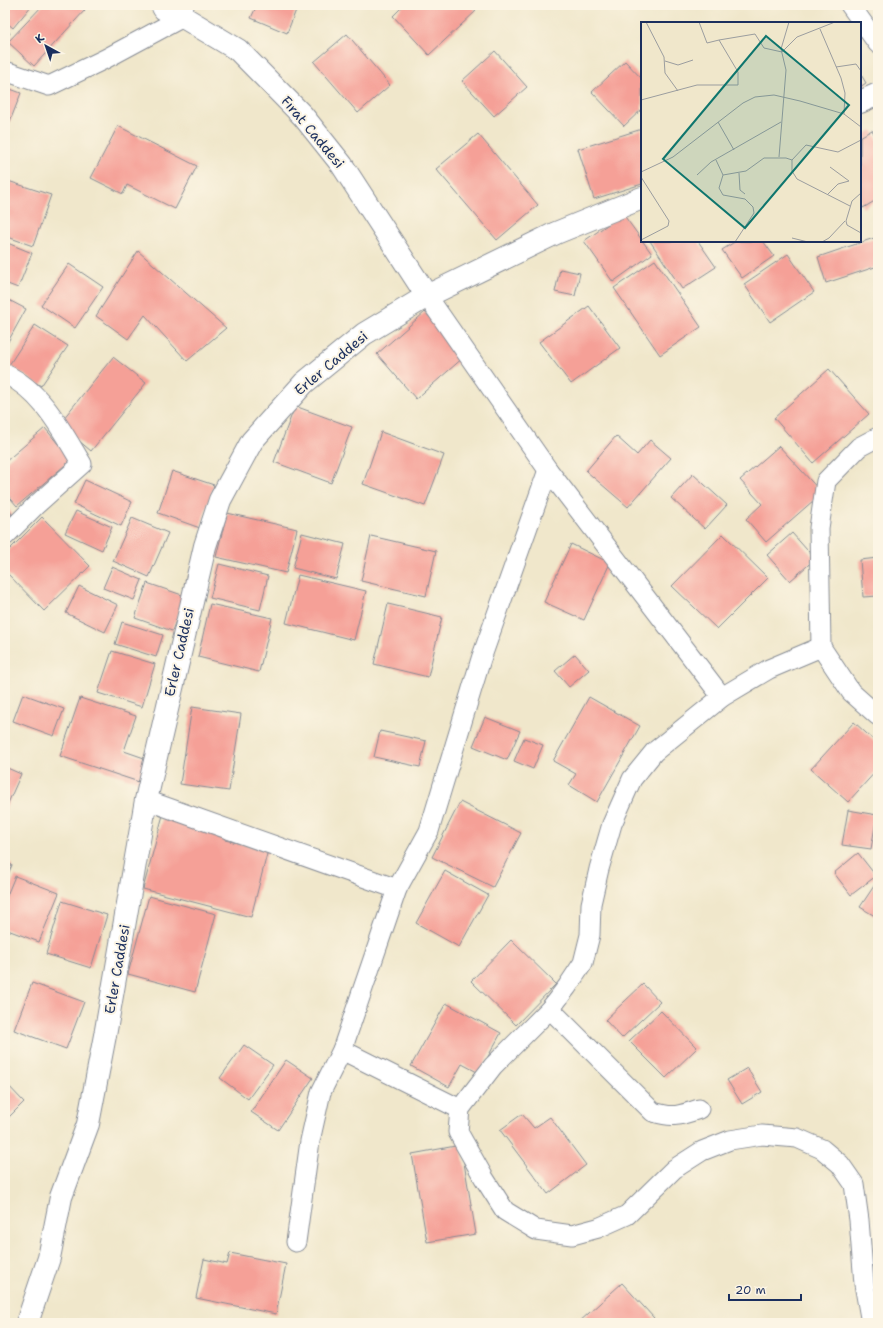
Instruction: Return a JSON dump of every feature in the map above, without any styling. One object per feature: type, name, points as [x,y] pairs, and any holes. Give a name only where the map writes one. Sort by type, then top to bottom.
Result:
[{"type":"street","name":"Fırat Caddesi","points":[[162,5],[164,8],[184,11],[238,50],[303,116],[342,165],[427,296]]},
{"type":"street","points":[[850,5],[878,44]]},
{"type":"street","points":[[5,72],[49,86],[105,59],[184,11]]},
{"type":"street","points":[[861,102],[878,94]]},
{"type":"street","name":"Erler Caddesi","points":[[27,1323],[49,1258],[61,1197],[88,1124],[146,800],[205,546],[220,500],[248,448],[252,441],[304,383],[364,334],[427,296],[556,233],[641,198]]},
{"type":"street","points":[[427,296],[548,470],[722,697]]},
{"type":"street","points":[[5,374],[15,379],[47,408],[82,464],[35,506],[5,536]]},
{"type":"street","points":[[878,437],[859,447],[826,481],[819,528],[821,647],[852,692],[878,716]]},
{"type":"street","points":[[296,1242],[310,1141],[321,1092],[342,1050],[397,889],[429,830],[481,659],[548,470]]},
{"type":"street","points":[[821,647],[769,669],[722,697],[654,752],[632,779],[612,824],[599,869],[591,904],[590,935],[583,962],[567,987],[550,1009],[493,1066],[460,1109],[458,1132],[505,1211],[536,1230],[572,1236],[598,1228],[627,1215],[674,1169],[702,1151],[730,1140],[762,1135],[797,1138],[822,1149],[840,1164],[854,1184],[859,1220],[864,1284],[870,1323]]},
{"type":"street","points":[[146,800],[397,889]]},
{"type":"street","points":[[550,1009],[653,1112],[666,1116],[680,1116],[699,1109]]},
{"type":"street","points":[[342,1050],[460,1109]]},
{"type":"building","points":[[5,5],[32,5],[13,28],[5,21]]},
{"type":"building","points":[[43,5],[80,5],[85,10],[34,66],[8,42]]},
{"type":"building","points":[[257,5],[298,5],[287,33],[251,18]]},
{"type":"building","points":[[404,5],[470,5],[476,11],[429,55],[393,16]]},
{"type":"building","points":[[5,30],[10,33],[5,41]]},
{"type":"building","points":[[347,34],[390,85],[358,113],[314,62]]},
{"type":"building","points":[[495,51],[527,87],[494,116],[462,81]]},
{"type":"building","points":[[625,61],[641,78],[641,110],[624,126],[592,92]]},
{"type":"building","points":[[861,75],[866,83],[861,86]]},
{"type":"building","points":[[5,87],[21,93],[5,134]]},
{"type":"building","points":[[118,126],[197,166],[175,209],[127,185],[123,194],[91,178]]},
{"type":"building","points":[[641,129],[641,184],[594,199],[578,149]]},
{"type":"building","points":[[872,130],[878,140],[878,199],[863,208],[861,205],[861,136]]},
{"type":"building","points":[[478,134],[538,205],[497,240],[436,169]]},
{"type":"building","points":[[5,180],[51,195],[33,246],[5,236]]},
{"type":"building","points":[[623,214],[641,239],[641,242],[643,242],[652,254],[613,282],[584,241]]},
{"type":"building","points":[[874,238],[878,251],[878,266],[826,283],[818,257]]},
{"type":"building","points":[[5,242],[32,253],[18,288],[5,283]]},
{"type":"building","points":[[651,242],[699,242],[716,267],[682,289]]},
{"type":"building","points":[[734,242],[764,242],[774,256],[742,278],[722,250]]},
{"type":"building","points":[[138,251],[226,328],[187,361],[145,315],[128,339],[96,316]]},
{"type":"building","points":[[788,254],[814,292],[770,322],[744,284]]},
{"type":"building","points":[[655,260],[701,327],[660,355],[614,288]]},
{"type":"building","points":[[69,264],[103,287],[75,328],[41,305]]},
{"type":"building","points":[[560,269],[580,273],[575,296],[555,292]]},
{"type":"building","points":[[5,298],[26,309],[5,347]]},
{"type":"building","points":[[589,306],[620,348],[571,384],[539,342]]},
{"type":"building","points":[[425,312],[464,357],[416,399],[377,354]]},
{"type":"building","points":[[35,325],[68,346],[41,386],[9,365]]},
{"type":"building","points":[[113,357],[146,383],[91,451],[59,424]]},
{"type":"building","points":[[829,369],[869,414],[813,463],[774,418]]},
{"type":"building","points":[[295,406],[352,427],[331,483],[274,462]]},
{"type":"building","points":[[45,428],[71,460],[17,506],[5,492],[5,462]]},
{"type":"building","points":[[381,432],[444,455],[425,506],[363,484]]},
{"type":"building","points":[[616,436],[637,455],[650,440],[671,458],[628,507],[586,471]]},
{"type":"building","points":[[779,446],[822,493],[766,542],[746,519],[762,504],[740,480]]},
{"type":"building","points":[[172,471],[214,485],[200,528],[158,513]]},
{"type":"building","points":[[693,474],[727,505],[705,529],[671,498]]},
{"type":"building","points":[[85,480],[132,502],[121,526],[74,504]]},
{"type":"building","points":[[5,505],[12,514],[5,520]]},
{"type":"building","points":[[76,511],[112,527],[102,550],[65,533]]},
{"type":"building","points":[[227,513],[297,529],[286,573],[216,557]]},
{"type":"building","points":[[42,517],[90,566],[44,611],[5,571],[5,554]]},
{"type":"building","points":[[132,518],[168,533],[149,577],[113,561]]},
{"type":"building","points":[[302,533],[345,544],[336,579],[293,568]]},
{"type":"building","points":[[792,533],[815,559],[790,581],[767,555]]},
{"type":"building","points":[[723,534],[768,578],[717,629],[672,586]]},
{"type":"building","points":[[371,536],[436,551],[426,596],[361,581]]},
{"type":"building","points":[[571,544],[610,563],[584,620],[544,602]]},
{"type":"building","points":[[878,558],[878,596],[863,597],[860,560]]},
{"type":"building","points":[[219,564],[268,576],[260,610],[210,598]]},
{"type":"building","points":[[112,567],[142,580],[134,600],[103,588]]},
{"type":"building","points":[[298,575],[366,591],[354,640],[286,623]]},
{"type":"building","points":[[147,583],[185,596],[172,631],[135,618]]},
{"type":"building","points":[[79,586],[118,605],[105,632],[66,613]]},
{"type":"building","points":[[210,604],[272,618],[259,672],[198,657]]},
{"type":"building","points":[[388,604],[442,617],[428,677],[374,664]]},
{"type":"building","points":[[122,622],[163,635],[156,657],[115,644]]},
{"type":"building","points":[[112,651],[155,664],[142,707],[98,693]]},
{"type":"building","points":[[575,654],[589,670],[569,687],[555,671]]},
{"type":"building","points":[[23,694],[64,709],[54,736],[13,721]]},
{"type":"building","points":[[589,697],[640,726],[597,802],[569,785],[576,774],[553,761]]},
{"type":"building","points":[[80,698],[136,716],[124,751],[147,759],[139,782],[60,756]]},
{"type":"building","points":[[192,707],[241,714],[229,791],[180,784]]},
{"type":"building","points":[[485,717],[520,731],[507,760],[473,746]]},
{"type":"building","points":[[854,722],[878,744],[878,769],[848,802],[811,769]]},
{"type":"building","points":[[380,731],[426,741],[420,767],[374,757]]},
{"type":"building","points":[[524,738],[543,745],[533,769],[514,761]]},
{"type":"building","points":[[5,767],[21,774],[5,810]]},
{"type":"building","points":[[460,802],[521,833],[493,887],[432,857]]},
{"type":"building","points":[[848,810],[877,815],[871,849],[842,845]]},
{"type":"building","points":[[163,815],[227,831],[225,840],[268,850],[251,917],[143,889]]},
{"type":"building","points":[[858,853],[876,876],[851,895],[834,873]]},
{"type":"building","points":[[5,862],[12,865],[5,881]]},
{"type":"building","points":[[445,871],[488,895],[459,947],[416,923]]},
{"type":"building","points":[[15,876],[59,893],[39,942],[5,929],[5,900]]},
{"type":"building","points":[[878,880],[878,918],[860,907]]},
{"type":"building","points":[[149,896],[216,914],[195,992],[128,974]]},
{"type":"building","points":[[62,901],[107,915],[91,968],[46,954]]},
{"type":"building","points":[[511,940],[556,984],[516,1025],[471,981]]},
{"type":"building","points":[[32,983],[84,1002],[66,1049],[14,1030]]},
{"type":"building","points":[[643,984],[660,1002],[622,1038],[605,1020]]},
{"type":"building","points":[[446,1003],[501,1033],[479,1073],[462,1064],[449,1087],[411,1066]]},
{"type":"building","points":[[661,1011],[697,1048],[666,1078],[629,1041]]},
{"type":"building","points":[[244,1045],[273,1065],[248,1099],[220,1078]]},
{"type":"building","points":[[286,1060],[313,1078],[278,1130],[251,1112]]},
{"type":"building","points":[[747,1068],[762,1092],[742,1104],[727,1080]]},
{"type":"building","points":[[5,1082],[24,1102],[5,1121]]},
{"type":"building","points":[[522,1114],[534,1128],[550,1117],[586,1165],[548,1194],[500,1130]]},
{"type":"building","points":[[461,1145],[476,1234],[427,1242],[412,1154]]},
{"type":"building","points":[[230,1253],[286,1264],[276,1314],[196,1298],[204,1259],[227,1264]]},
{"type":"building","points":[[622,1283],[654,1318],[649,1323],[578,1323]]}]
